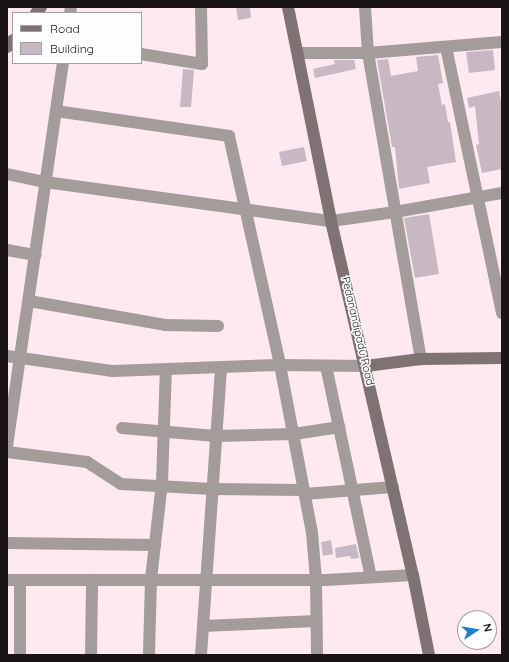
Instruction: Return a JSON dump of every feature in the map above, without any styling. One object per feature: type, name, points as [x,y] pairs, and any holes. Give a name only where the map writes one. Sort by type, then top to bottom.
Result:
[{"type":"main road","name":"Pedanandipadu Road","points":[[288,7],[332,222],[413,575],[429,655]]},
{"type":"main road","points":[[366,366],[421,359],[502,358]]},
{"type":"street","points":[[142,54],[202,64],[201,7]]},
{"type":"street","points":[[365,7],[368,53],[421,359]]},
{"type":"street","points":[[298,52],[368,53],[502,42]]},
{"type":"street","points":[[446,47],[502,313]]},
{"type":"street","points":[[7,446],[63,64]]},
{"type":"street","points":[[56,112],[229,136],[280,365],[312,533],[316,580],[317,655]]},
{"type":"street","points":[[7,174],[45,182],[332,222],[502,192]]},
{"type":"street","points":[[7,250],[36,255]]},
{"type":"street","points":[[29,301],[165,325],[218,326]]},
{"type":"street","points":[[7,356],[113,371],[280,365],[366,366]]},
{"type":"street","points":[[326,366],[370,577]]},
{"type":"street","points":[[201,655],[205,579],[221,368]]},
{"type":"street","points":[[149,655],[151,579],[161,487],[166,370]]},
{"type":"street","points":[[122,428],[216,436],[294,434],[339,427]]},
{"type":"street","points":[[7,452],[87,462],[121,484],[161,487],[305,492],[352,491],[393,487]]},
{"type":"street","points":[[7,543],[155,544]]},
{"type":"street","points":[[7,580],[316,580],[413,575]]},
{"type":"street","points":[[20,580],[20,655]]},
{"type":"street","points":[[91,655],[92,580]]},
{"type":"street","points":[[203,626],[316,620]]},
{"type":"building","points":[[236,7],[250,7],[251,18],[238,20]]},
{"type":"building","points":[[493,50],[495,70],[469,73],[466,52]]},
{"type":"building","points":[[438,55],[443,83],[438,84],[442,105],[445,104],[448,122],[450,122],[456,162],[427,167],[430,183],[399,189],[395,147],[392,147],[377,60],[388,59],[391,76],[418,71],[416,57]]},
{"type":"building","points":[[334,60],[354,60],[356,69],[315,78],[313,69],[335,64]]},
{"type":"building","points":[[183,69],[194,70],[191,107],[180,107]]},
{"type":"building","points":[[499,91],[502,107],[502,169],[482,173],[476,145],[479,144],[475,106],[469,108],[467,98]]},
{"type":"building","points":[[304,147],[307,161],[282,166],[279,152]]},
{"type":"building","points":[[429,214],[439,274],[415,278],[404,218]]},
{"type":"building","points":[[331,540],[333,554],[323,556],[321,542]]},
{"type":"building","points":[[356,544],[359,558],[351,559],[350,556],[336,558],[335,548]]}]
